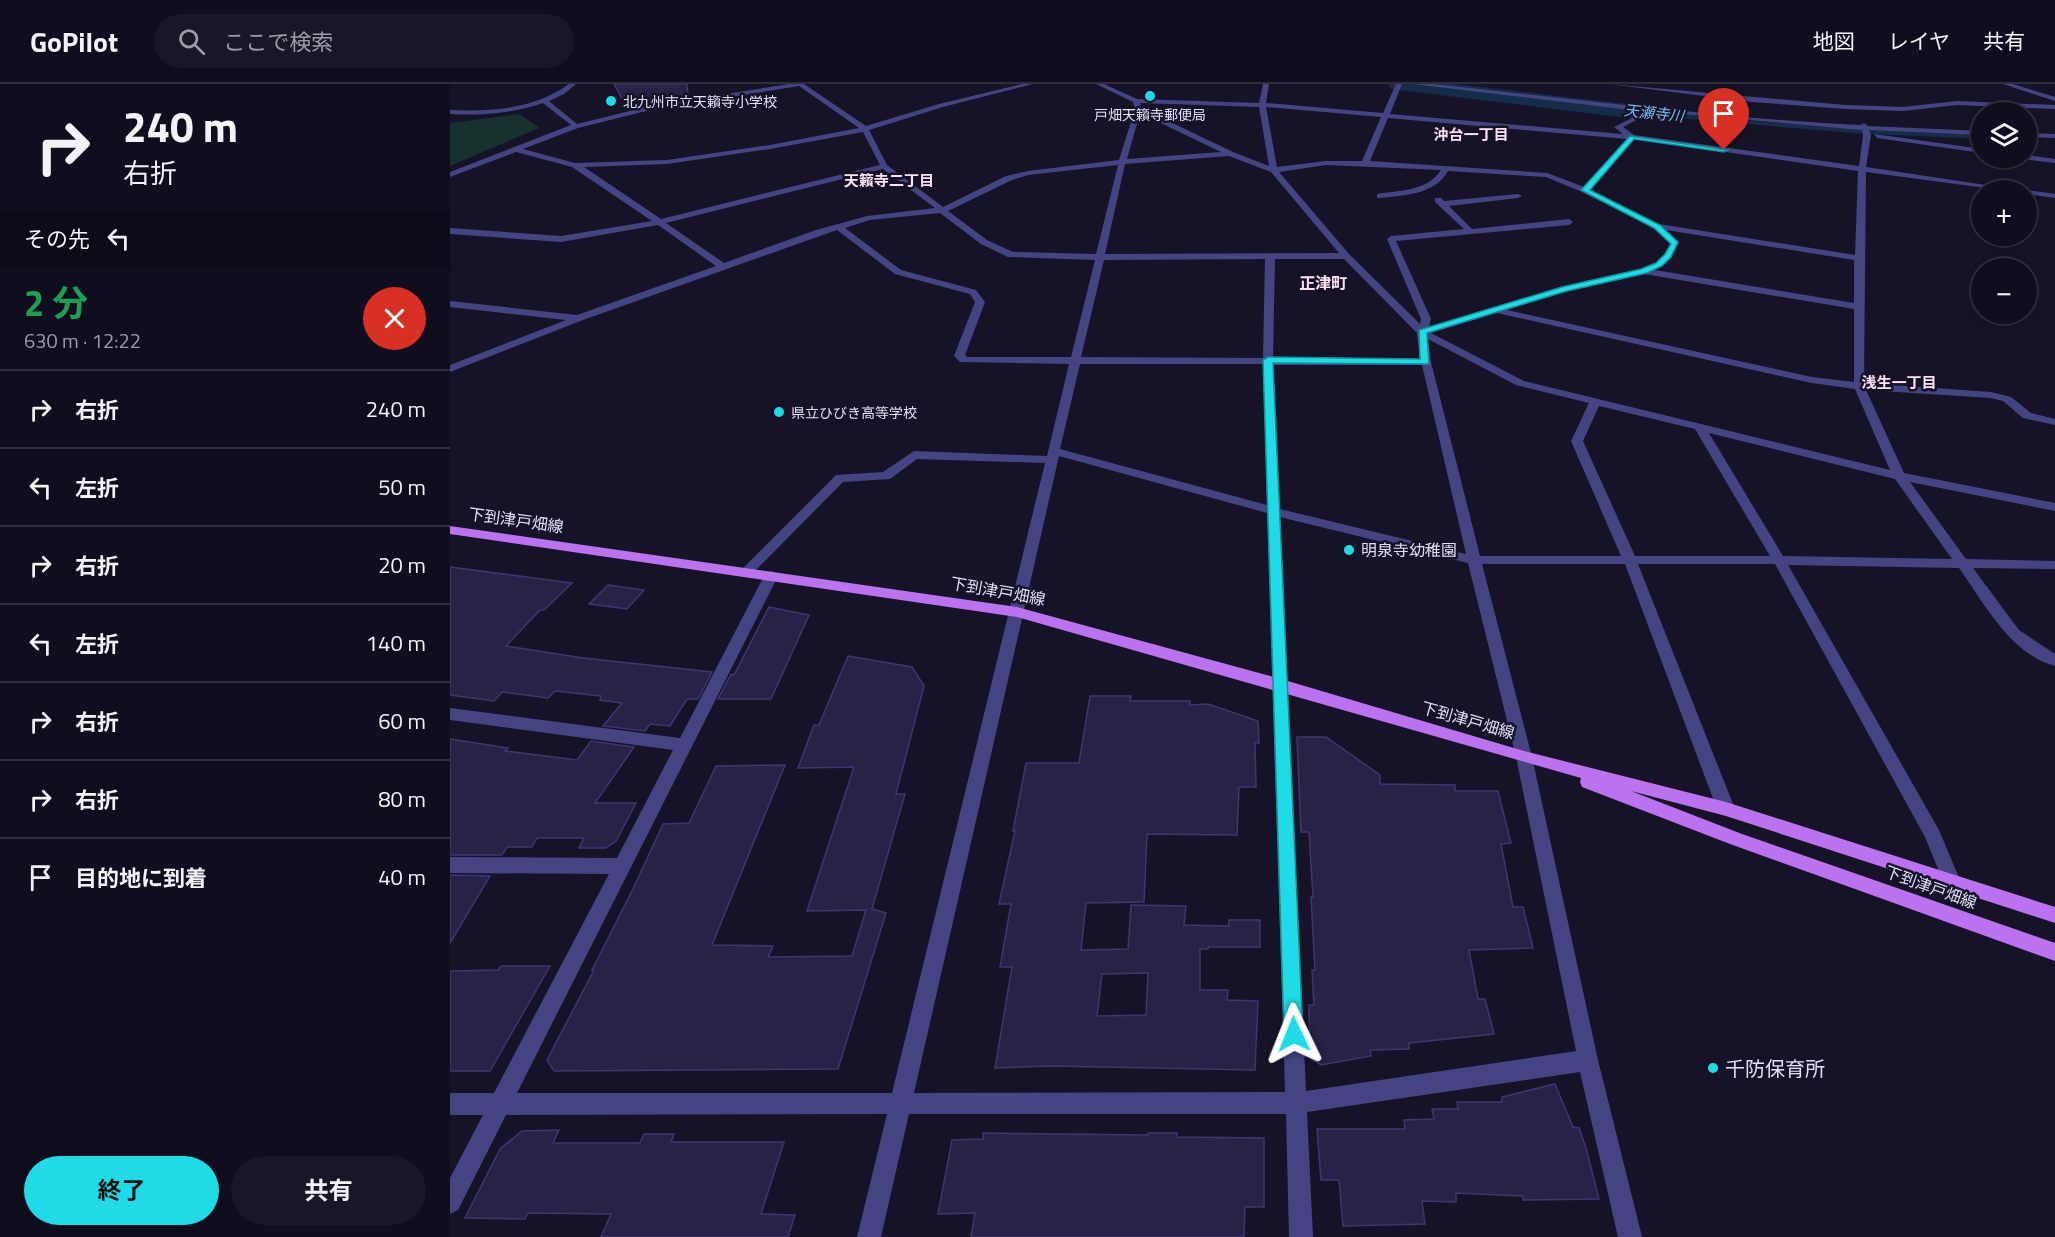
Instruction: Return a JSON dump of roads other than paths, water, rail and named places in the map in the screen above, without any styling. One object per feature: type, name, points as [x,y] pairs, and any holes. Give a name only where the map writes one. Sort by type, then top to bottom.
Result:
[{"type":"main road","name":"下到津戸畑線","points":[[450,530],[1017,612],[1524,757],[1726,809],[2055,915]]},
{"type":"main road","name":"下到津戸畑線","points":[[1524,757],[1736,838],[2055,952]]},
{"type":"street","points":[[450,112],[490,112],[545,101],[573,84]]},
{"type":"street","points":[[450,174],[576,126],[646,109],[801,84],[865,129],[884,166],[984,242],[1011,255],[1270,258],[1346,256]]},
{"type":"street","points":[[575,165],[667,162],[770,147],[865,129],[941,105],[1030,84]]},
{"type":"street","points":[[1099,84],[1230,154],[1274,170],[1326,164],[1365,163],[1546,175],[1585,190],[1657,226],[1675,243],[1669,255],[1659,265],[1644,271],[1565,289],[1422,332]]},
{"type":"street","points":[[1266,84],[1262,105],[1274,170],[1346,256],[1422,332],[1520,383],[1899,476],[2055,507]]},
{"type":"street","points":[[1365,163],[1398,84]]},
{"type":"street","points":[[1416,84],[1645,109],[1865,129],[1971,149]]},
{"type":"street","points":[[1612,84],[1752,100],[1903,109],[1957,103],[2055,107]]},
{"type":"street","points":[[2007,84],[2055,99]]},
{"type":"street","points":[[545,101],[576,126]]},
{"type":"street","points":[[1137,105],[1262,105],[1632,137],[1971,184]]},
{"type":"street","points":[[869,1237],[1137,105]]},
{"type":"street","points":[[1632,137],[1618,127],[1636,118],[1645,109]]},
{"type":"street","points":[[1636,118],[1647,119]]},
{"type":"street","points":[[1679,122],[1971,133]]},
{"type":"street","points":[[1865,129],[1859,258],[1859,386],[1899,476],[2014,634],[2036,651],[2055,661]]},
{"type":"street","points":[[2037,135],[2055,136]]},
{"type":"street","points":[[1585,190],[1594,183],[1632,137]]},
{"type":"street","points":[[513,149],[575,165],[586,171],[723,266]]},
{"type":"street","points":[[450,369],[579,318],[819,232],[870,218],[943,210],[1009,178],[1028,173],[1122,162],[1230,154]]},
{"type":"street","points":[[2037,159],[2055,161]]},
{"type":"street","points":[[450,231],[561,239],[658,222],[884,166]]},
{"type":"street","points":[[1380,196],[1432,186],[1443,176],[1446,168]]},
{"type":"street","points":[[1426,188],[1470,231]]},
{"type":"street","points":[[2037,194],[2055,196]]},
{"type":"street","points":[[1442,204],[1518,196]]},
{"type":"street","points":[[1569,222],[1391,239],[1426,319],[1422,332],[1425,362],[1438,404],[1474,560],[1524,757],[1588,1060],[1630,1237]]},
{"type":"street","points":[[1657,226],[1859,258]]},
{"type":"street","points":[[840,228],[898,272],[973,292],[980,302],[959,356],[964,360],[1425,362]]},
{"type":"street","points":[[1270,258],[1268,360],[1301,1237]]},
{"type":"street","points":[[1644,271],[1859,307]]},
{"type":"street","points":[[450,304],[579,318]]},
{"type":"street","points":[[1497,310],[1812,380],[1859,386],[1991,395],[2007,399],[2027,416],[2055,422]]},
{"type":"street","points":[[1595,403],[1577,441],[1630,560],[1726,809]]},
{"type":"street","points":[[1700,428],[1779,560],[1933,835],[1951,880]]},
{"type":"street","points":[[746,572],[840,478],[886,476],[914,455],[1054,456],[1474,560],[1779,560],[2055,565]]},
{"type":"street","points":[[450,1202],[771,576]]},
{"type":"street","points":[[450,714],[684,746]]},
{"type":"street","points":[[450,865],[623,866]]},
{"type":"street","points":[[450,1104],[1296,1103],[1588,1060]]},
{"type":"water","points":[[1391,84],[1763,122],[1971,133],[1971,139],[1853,133],[1687,119]]},
{"type":"waterway","name":"天瀬寺川","points":[[1399,84],[1644,113]]},
{"type":"place","name":"戸畑天籟寺郵便局","points":[[1150,96]]},
{"type":"place","name":"北九州市立天籟寺小学校","points":[[611,101]]},
{"type":"place","name":"県立ひびき高等学校","points":[[779,412]]},
{"type":"place","name":"明泉寺幼稚園","points":[[1349,550]]},
{"type":"place","name":"千防保育所","points":[[1713,1068]]},
{"type":"district","name":"沖台一丁目","points":[[1471,134]]},
{"type":"district","name":"天籟寺二丁目","points":[[889,180]]},
{"type":"district","name":"正津町","points":[[1323,283]]},
{"type":"district","name":"浅生一丁目","points":[[1899,382]]}]
